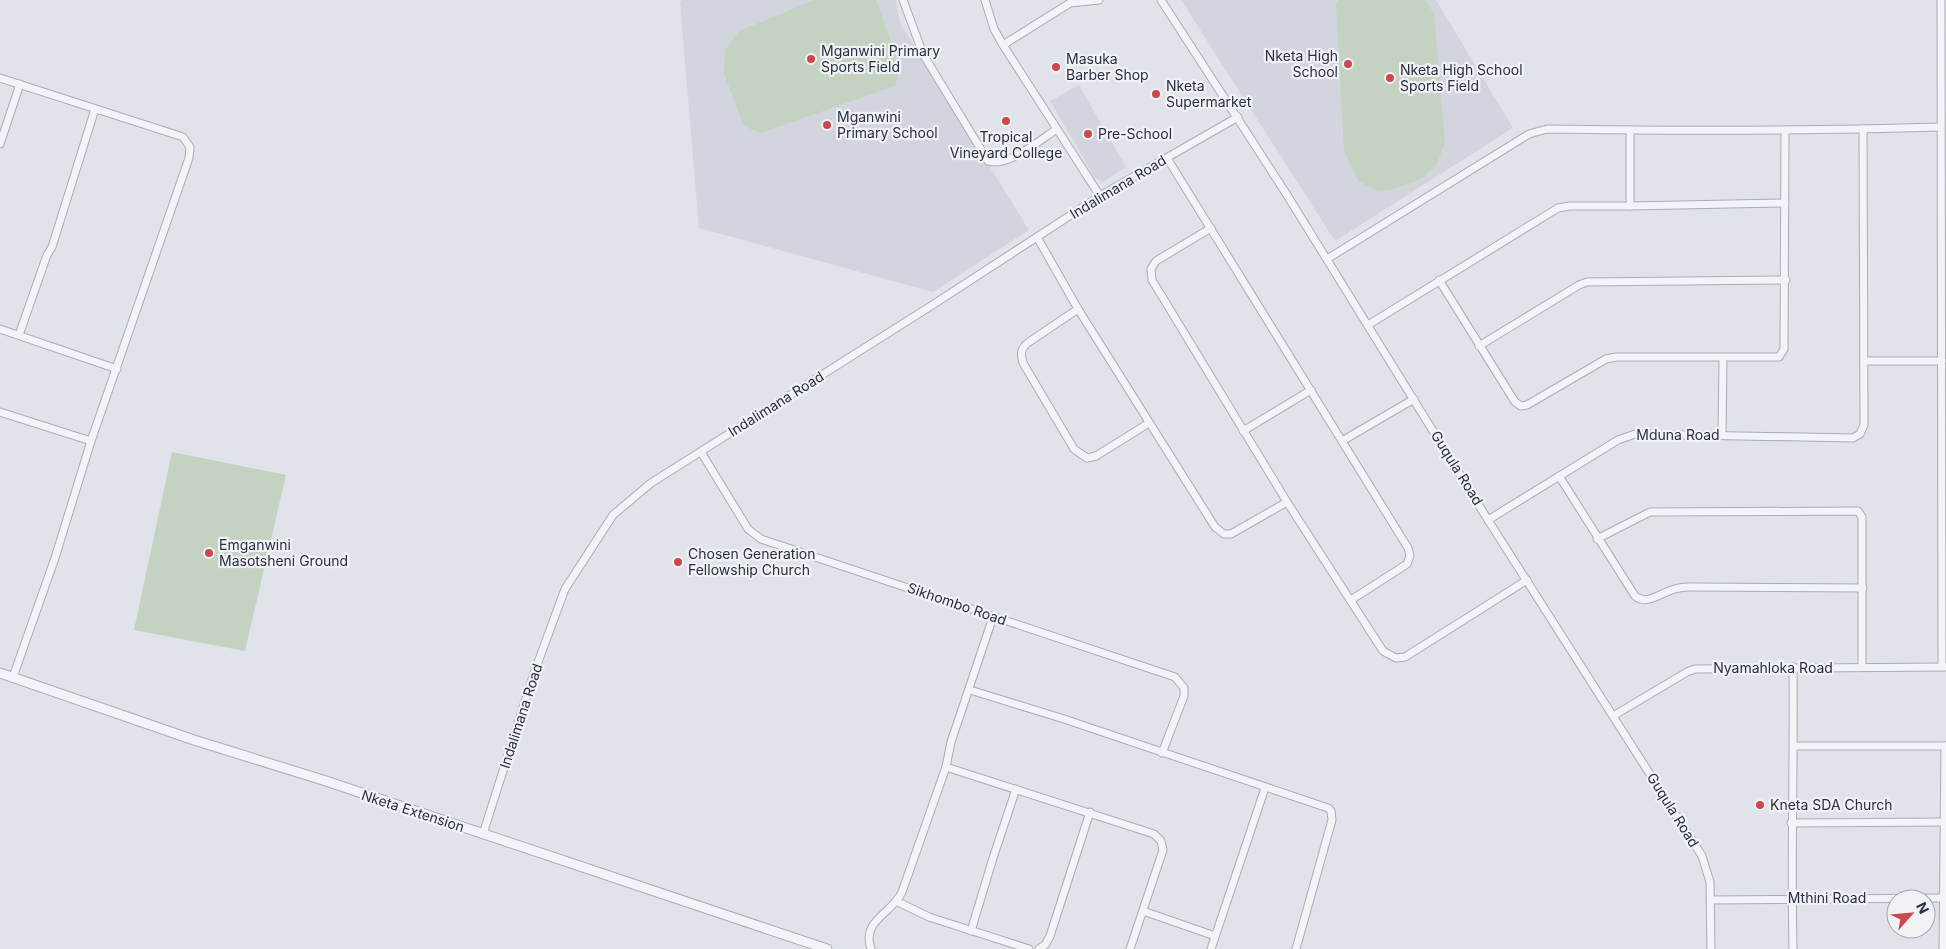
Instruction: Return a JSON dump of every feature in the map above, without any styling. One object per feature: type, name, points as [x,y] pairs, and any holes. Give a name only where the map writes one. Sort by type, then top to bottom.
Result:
[{"type":"street","points":[[903,0],[923,54],[988,161],[994,163],[1007,161],[1056,129]]},
{"type":"street","points":[[985,0],[990,19],[1003,45],[1100,196]]},
{"type":"street","points":[[1003,45],[1069,2],[1099,0]]},
{"type":"street","name":"Guqula Road","points":[[1161,0],[1238,117],[1488,520],[1702,856],[1708,873],[1711,900],[1711,949]]},
{"type":"street","points":[[1942,0],[1940,127],[1944,270],[1942,361],[1944,434],[1944,667]]},
{"type":"street","points":[[0,78],[183,137],[190,147],[189,158],[91,441],[55,558],[13,678]]},
{"type":"street","points":[[0,144],[20,84]]},
{"type":"street","points":[[19,335],[47,255],[52,247],[95,109]]},
{"type":"street","name":"Indalimana Road","points":[[483,834],[549,628],[565,590],[576,570],[613,515],[651,483],[1100,196],[1238,117]]},
{"type":"street","points":[[1327,259],[1529,134],[1547,129],[1863,130],[1940,127]]},
{"type":"street","points":[[1630,130],[1630,206]]},
{"type":"street","points":[[1439,280],[1479,346],[1516,402],[1521,406],[1527,405],[1606,359],[1616,357],[1723,358],[1775,357],[1782,354],[1784,349],[1786,280],[1785,130]]},
{"type":"street","points":[[1863,130],[1864,361],[1942,361]]},
{"type":"street","points":[[1167,158],[1410,553],[1408,562],[1404,566],[1351,600]]},
{"type":"street","points":[[1368,325],[1558,208],[1570,206],[1785,203]]},
{"type":"street","points":[[1211,228],[1156,261],[1151,269],[1152,280],[1243,431],[1383,651],[1393,657],[1400,658],[1413,652],[1527,580]]},
{"type":"street","points":[[1037,237],[1078,309],[1215,527],[1224,534],[1231,534],[1288,502]]},
{"type":"street","points":[[1479,346],[1587,282],[1786,280]]},
{"type":"street","points":[[1078,309],[1023,346],[1021,356],[1022,363],[1074,449],[1084,456],[1091,458],[1149,423]]},
{"type":"street","points":[[0,329],[117,369]]},
{"type":"street","points":[[1722,435],[1723,358]]},
{"type":"street","name":"Mduna Road","points":[[1488,520],[1618,440],[1635,434],[1853,438],[1860,434],[1864,426],[1864,361]]},
{"type":"street","points":[[1243,431],[1311,390]]},
{"type":"street","points":[[1342,440],[1414,399]]},
{"type":"street","points":[[0,412],[91,441]]},
{"type":"street","name":"Sikhombo Road","points":[[701,452],[735,510],[753,534],[772,543],[886,579],[993,617],[1168,674],[1180,681],[1184,688],[1184,696],[1162,753]]},
{"type":"street","points":[[1559,476],[1597,539],[1635,596],[1643,600],[1672,590],[1690,587],[1863,588]]},
{"type":"street","points":[[1597,539],[1650,512],[1856,510],[1860,512],[1862,517],[1862,667]]},
{"type":"street","points":[[871,949],[868,938],[872,926],[881,915],[898,902],[946,766],[951,742],[993,617]]},
{"type":"street","points":[[1793,667],[1794,746],[1791,823],[1793,949]]},
{"type":"street","name":"Nyamahloka Road","points":[[1613,716],[1695,669],[1944,667]]},
{"type":"street","name":"Nketa Extension","points":[[0,673],[194,740],[326,781],[827,949]]},
{"type":"street","points":[[970,690],[1064,719],[1265,788],[1325,806],[1331,811],[1332,815],[1296,949]]},
{"type":"street","points":[[1794,746],[1946,746],[1943,898],[1944,949]]},
{"type":"street","points":[[946,766],[1154,834],[1161,841],[1163,850],[1130,949]]},
{"type":"street","points":[[1211,949],[1265,788]]},
{"type":"street","points":[[971,931],[1016,789]]},
{"type":"street","points":[[1039,949],[1045,945],[1050,936],[1090,812]]},
{"type":"street","points":[[1791,823],[1945,822]]},
{"type":"street","name":"Mthini Road","points":[[1711,900],[1943,898]]},
{"type":"street","points":[[898,902],[929,917],[1029,949]]},
{"type":"street","points":[[1143,911],[1216,936]]},
{"type":"shaded area","name":"Mganwini Primary School","points":[[682,0],[896,0],[900,23],[1029,230],[933,292],[699,228],[680,2]]},
{"type":"shaded area","name":"Nketa High School","points":[[1181,0],[1436,0],[1513,128],[1335,241]]},
{"type":"shaded area","name":"Pre-School","points":[[1079,85],[1126,167],[1103,182],[1095,178],[1050,101]]},
{"type":"green space","name":"Mganwini Primary Sports Field","points":[[815,0],[876,0],[901,69],[895,86],[760,133],[744,126],[724,74],[725,50],[739,31]]},
{"type":"green space","name":"Nketa High School Sports Field","points":[[1339,0],[1425,0],[1434,14],[1445,142],[1437,164],[1421,179],[1394,189],[1378,191],[1358,181],[1344,151],[1336,4]]},
{"type":"green space","name":"Emganwini Masotsheni Ground","points":[[172,452],[286,475],[245,651],[134,630]]},
{"type":"place","name":"Mganwini Primary Sports Field","points":[[811,59]]},
{"type":"place","name":"Nketa High School","points":[[1348,64]]},
{"type":"place","name":"Masuka Barber Shop","points":[[1056,67]]},
{"type":"place","name":"Nketa High School Sports Field","points":[[1390,78]]},
{"type":"place","name":"Nketa Supermarket","points":[[1156,94]]},
{"type":"place","name":"Tropical Vineyard College","points":[[1006,121]]},
{"type":"place","name":"Mganwini Primary School","points":[[827,125]]},
{"type":"place","name":"Pre-School","points":[[1088,134]]},
{"type":"place","name":"Emganwini Masotsheni Ground","points":[[209,553]]},
{"type":"place","name":"Chosen Generation Fellowship Church","points":[[678,562]]},
{"type":"place","name":"Kneta SDA Church","points":[[1760,805]]}]
